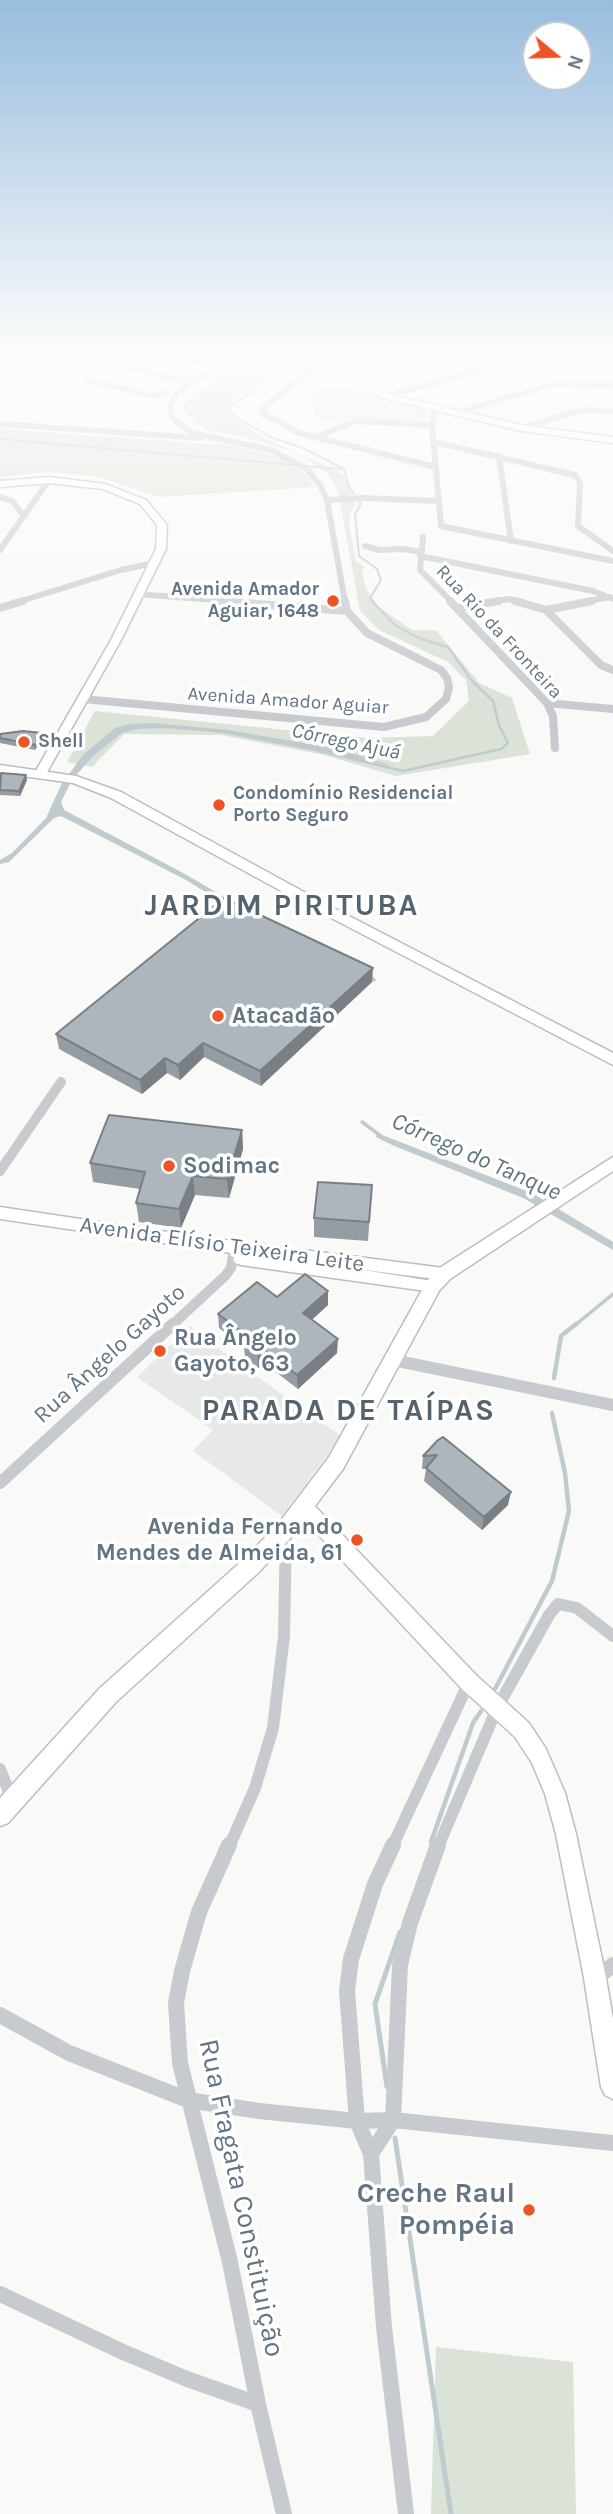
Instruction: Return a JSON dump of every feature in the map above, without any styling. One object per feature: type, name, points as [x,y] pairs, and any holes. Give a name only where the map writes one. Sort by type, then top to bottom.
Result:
[{"type":"main road","points":[[0,763],[116,787],[613,1049]]},
{"type":"main road","points":[[0,769],[42,771]]},
{"type":"main road","points":[[79,778],[140,807],[321,907],[613,1059]]},
{"type":"main road","points":[[6,1807],[108,1695],[251,1566],[286,1529],[337,1463],[439,1280],[613,1163]]},
{"type":"street","points":[[137,594],[347,611],[327,500],[308,471]]},
{"type":"street","points":[[435,471],[441,526],[613,561]]},
{"type":"street","points":[[501,471],[511,541]]},
{"type":"street","points":[[564,471],[579,478],[578,526],[613,551]]},
{"type":"street","points":[[0,550],[49,480]]},
{"type":"street","points":[[0,484],[49,480],[105,487],[143,502],[162,525],[163,539],[154,563],[116,640],[42,771]]},
{"type":"street","points":[[0,497],[16,504],[24,516]]},
{"type":"street","points":[[327,500],[438,500]]},
{"type":"street","name":"Rua Rio da Fronteira","points":[[423,537],[421,570],[425,577],[458,608],[547,703],[553,716],[555,748]]},
{"type":"street","points":[[365,546],[380,550],[403,549],[612,598]]},
{"type":"street","points":[[0,608],[121,570],[154,563]]},
{"type":"street","points":[[577,588],[583,596],[580,603]]},
{"type":"street","points":[[458,608],[508,599],[547,610],[612,598]]},
{"type":"street","points":[[547,610],[601,665],[613,670]]},
{"type":"street","name":"Avenida Amador Aguiar","points":[[83,699],[365,727],[401,725],[426,717],[436,710],[446,699],[449,687],[447,678],[440,670],[367,633],[347,611]]},
{"type":"street","points":[[547,703],[613,709]]},
{"type":"street","points":[[0,1171],[61,1082]]},
{"type":"street","name":"Avenida Elísio Teixeira Leite","points":[[0,1213],[47,1224],[233,1253],[439,1280]]},
{"type":"street","name":"Avenida Elísio Teixeira Leite","points":[[0,1223],[47,1224]]},
{"type":"street","name":"Rua Ângelo Gayoto","points":[[0,1483],[211,1290],[231,1268],[233,1253]]},
{"type":"street","points":[[393,1360],[613,1405]]},
{"type":"street","points":[[304,1507],[469,1682],[522,1730],[539,1756],[555,1793],[596,1978],[613,2087]]},
{"type":"street","name":"Rua Fragata Constituição","points":[[284,2514],[258,2404],[230,2262],[180,2063],[176,2003],[182,1971],[208,1891],[255,1788],[273,1728],[284,1636],[286,1529]]},
{"type":"street","points":[[372,2154],[393,2120],[400,1965],[410,1923],[445,1826],[497,1708],[558,1604],[577,1608],[613,1636]]},
{"type":"street","points":[[406,2514],[384,2326],[372,2154],[357,2121],[347,1991],[360,1922],[389,1850],[469,1682]]},
{"type":"street","points":[[0,1769],[6,1807]]},
{"type":"street","points":[[596,1978],[613,1965]]},
{"type":"street","points":[[0,2015],[69,2053],[188,2100],[259,2111],[357,2121],[393,2120],[613,2143]]},
{"type":"street","points":[[0,2294],[112,2348],[258,2404]]},
{"type":"shaded area","points":[[0,471],[301,471],[307,475],[314,487],[159,497],[95,476],[48,472],[0,477]]},
{"type":"shaded area","points":[[325,471],[336,471],[344,475],[355,505],[350,513],[349,525],[356,561],[364,567],[362,571],[365,585],[373,603],[412,630],[436,630],[479,683],[512,698],[530,754],[396,776],[324,755],[222,735],[124,734],[92,767],[67,762],[95,711],[367,738],[433,736],[469,701],[466,680],[448,662],[379,630],[360,611],[339,496]]},
{"type":"shaded area","points":[[152,723],[228,730],[339,749],[392,766],[222,733],[165,728],[136,729],[122,733],[93,756],[72,780],[61,802],[64,810],[185,874],[248,911],[366,968],[377,981],[369,982],[230,907],[186,880],[61,816],[54,818],[9,862],[0,864],[0,860],[12,853],[46,818],[61,785],[83,755],[115,728]]},
{"type":"shaded area","points":[[377,1133],[532,1193],[613,1242],[613,1250],[523,1198],[392,1145],[376,1137]]},
{"type":"shaded area","points":[[190,1326],[341,1436],[282,1516],[193,1451],[213,1430],[137,1377]]},
{"type":"shaded area","points":[[436,2347],[573,2362],[576,2514],[431,2514]]},
{"type":"building","points":[[23,731],[42,733],[35,745],[0,738],[0,734]]},
{"type":"building","points":[[1,773],[26,775],[19,791],[0,790]]},
{"type":"building","name":"Atacadão","points":[[224,898],[373,968],[260,1071],[203,1043],[178,1065],[165,1058],[140,1080],[56,1034]]},
{"type":"building","name":"Sodimac","points":[[109,1115],[242,1130],[227,1179],[193,1176],[179,1209],[136,1203],[145,1172],[90,1163]]},
{"type":"building","points":[[318,1182],[372,1185],[369,1222],[314,1218]]},
{"type":"building","points":[[305,1274],[328,1291],[303,1313],[338,1339],[297,1375],[263,1349],[258,1354],[244,1344],[250,1338],[218,1314],[257,1282],[277,1297]]},
{"type":"building","points":[[443,1437],[511,1492],[484,1517],[426,1468],[437,1455],[423,1456]]},
{"type":"waterway","name":"Córrego Ajuá","points":[[345,471],[349,487],[361,504],[355,514],[359,556],[377,569],[381,580],[370,598],[374,602]]},
{"type":"waterway","name":"Córrego Ajuá","points":[[319,751],[403,771],[501,749],[508,743],[499,725],[493,701],[472,681],[448,647],[421,639],[396,626],[372,601]]},
{"type":"waterway","name":"Córrego do Tanque","points":[[362,1122],[381,1136]]},
{"type":"waterway","points":[[574,1326],[613,1294]]},
{"type":"waterway","points":[[554,1378],[561,1336],[576,1324]]},
{"type":"waterway","points":[[495,1689],[552,1581],[569,1511],[565,1473],[552,1413]]},
{"type":"waterway","points":[[431,1842],[473,1723],[481,1711]]},
{"type":"waterway","points":[[387,2087],[375,2004],[400,1932]]},
{"type":"waterway","points":[[395,2138],[451,2514]]},
{"type":"place","name":"Avenida Amador Aguiar, 1648","points":[[333,601]]},
{"type":"place","name":"Shell","points":[[24,742]]},
{"type":"place","name":"Condomínio Residencial Porto Seguro","points":[[219,805]]},
{"type":"place","name":"Atacadão","points":[[218,1016]]},
{"type":"place","name":"Sodimac","points":[[169,1166]]},
{"type":"place","name":"Rua Ângelo Gayoto, 63","points":[[160,1351]]},
{"type":"place","name":"Avenida Fernando Mendes de Almeida, 61","points":[[357,1540]]},
{"type":"place","name":"Creche Raul Pompéia","points":[[529,2210]]},
{"type":"district","name":"JARDIM PIRITUBA","points":[[282,906]]},
{"type":"district","name":"PARADA DE TAÍPAS","points":[[349,1411]]}]
